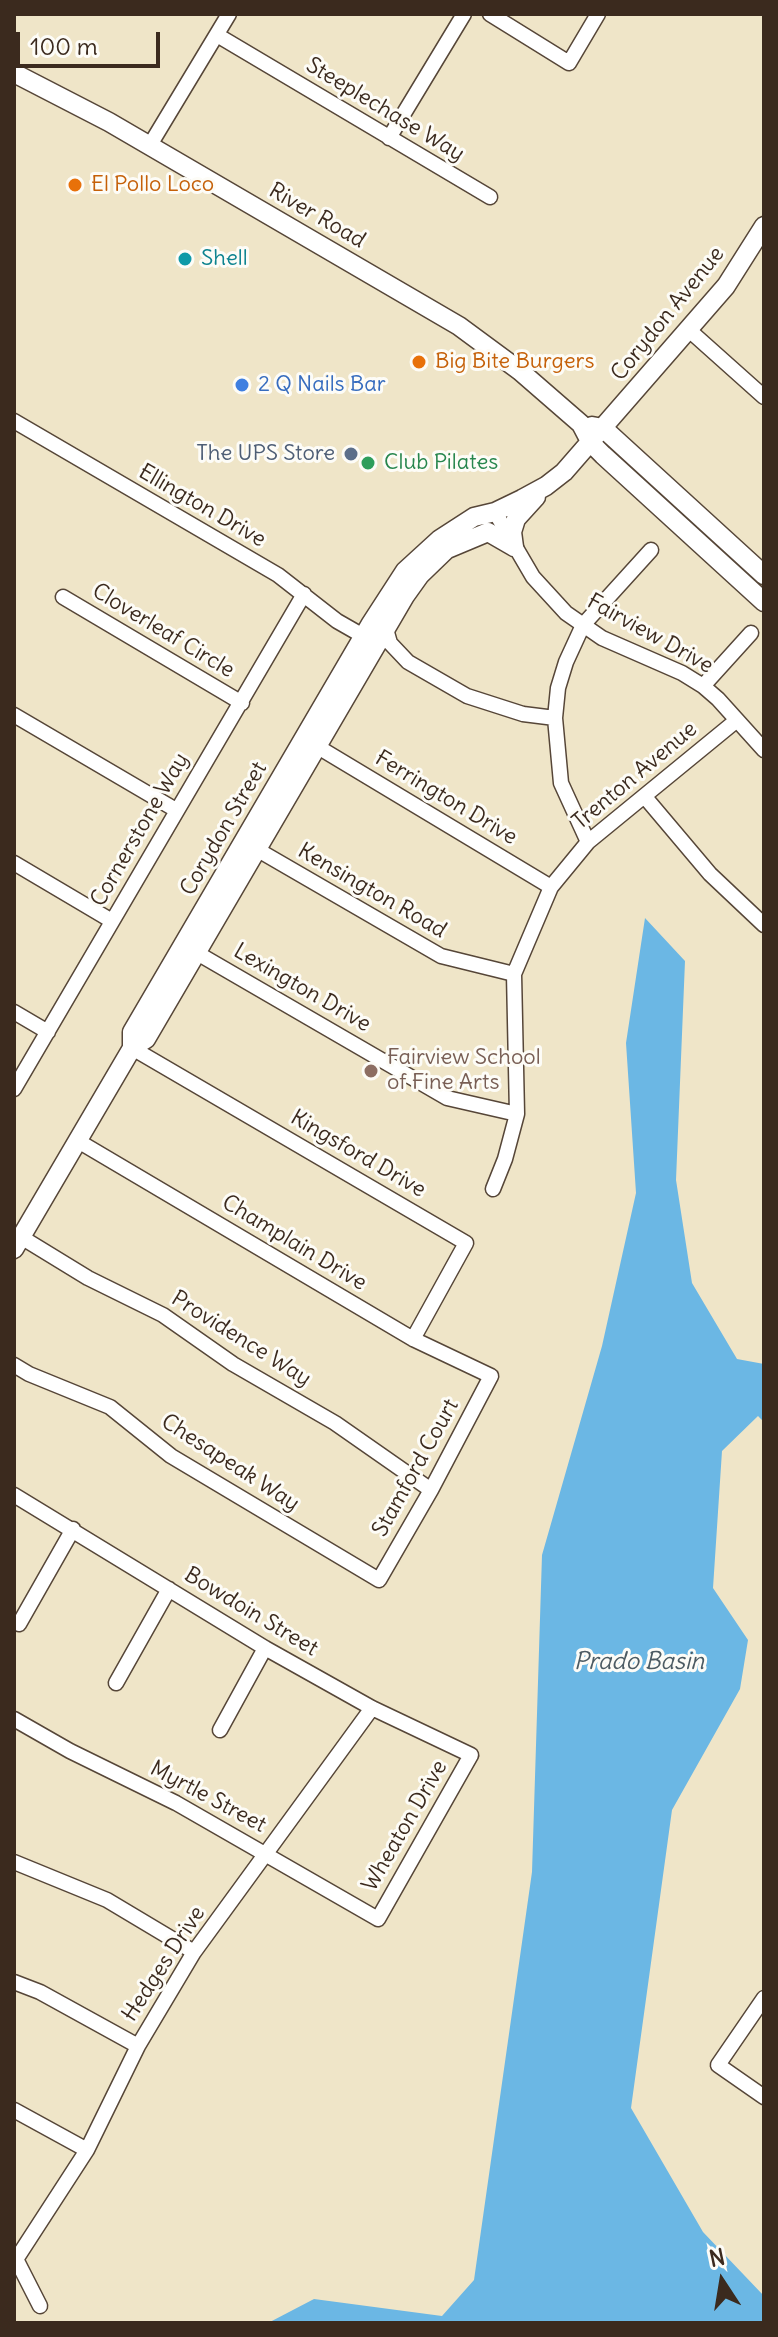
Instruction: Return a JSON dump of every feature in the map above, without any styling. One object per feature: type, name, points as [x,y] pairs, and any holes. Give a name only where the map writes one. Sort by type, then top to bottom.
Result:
[{"type":"main road","name":"River Road","points":[[14,73],[150,145],[459,326],[520,371],[581,424],[591,443],[764,602]]},
{"type":"main road","name":"Corydon Avenue","points":[[603,428],[726,286],[764,226]]},
{"type":"main road","points":[[581,424],[603,428],[764,575]]},
{"type":"main road","name":"Corydon Street","points":[[132,1048],[132,1032],[405,571],[440,539],[474,517],[495,512],[546,486],[603,428]]},
{"type":"main road","points":[[514,547],[512,532],[516,519],[546,486]]},
{"type":"main road","name":"Corydon Street","points":[[17,1243],[132,1048],[146,1039],[420,575],[445,550],[481,526],[495,512]]},
{"type":"main road","points":[[445,550],[488,532],[514,547]]},
{"type":"street","points":[[150,145],[229,14]]},
{"type":"street","points":[[389,138],[464,14]]},
{"type":"street","points":[[490,14],[569,63],[598,14]]},
{"type":"street","name":"Steeplechase Way","points":[[217,35],[490,197]]},
{"type":"street","points":[[689,330],[764,397]]},
{"type":"street","name":"Ellington Drive","points":[[14,421],[278,575],[337,621],[364,636]]},
{"type":"street","name":"Fairview Drive","points":[[495,512],[514,547],[551,598],[566,613],[602,638],[682,673],[703,686],[764,750]]},
{"type":"street","points":[[588,842],[561,783],[555,718],[558,688],[583,625],[651,550]]},
{"type":"street","name":"Cornerstone Way","points":[[14,1089],[304,594]]},
{"type":"street","name":"Cloverleaf Circle","points":[[63,597],[242,703]]},
{"type":"street","points":[[364,636],[379,635],[386,629],[390,644],[408,662]]},
{"type":"street","points":[[703,686],[751,633]]},
{"type":"street","name":"Corydon Street","points":[[348,693],[347,684],[365,652],[364,636]]},
{"type":"street","points":[[367,663],[383,655],[408,662],[480,701],[523,714],[555,718]]},
{"type":"street","points":[[14,715],[176,810]]},
{"type":"street","name":"Trenton Avenue","points":[[493,1189],[517,1114],[514,974],[551,887],[588,842],[737,720]]},
{"type":"street","name":"Ferrington Drive","points":[[318,747],[551,887]]},
{"type":"street","points":[[645,797],[710,874],[764,925]]},
{"type":"street","name":"Kensington Road","points":[[258,850],[441,956],[514,974]]},
{"type":"street","points":[[14,863],[112,921]]},
{"type":"street","name":"Lexington Drive","points":[[197,953],[447,1098],[517,1114]]},
{"type":"street","points":[[14,1012],[48,1032]]},
{"type":"street","name":"Kingsford Drive","points":[[132,1048],[466,1243],[413,1339]]},
{"type":"street","name":"Champlain Drive","points":[[78,1141],[413,1339],[491,1376]]},
{"type":"street","name":"Providence Way","points":[[17,1243],[163,1315],[233,1364],[335,1423],[431,1490]]},
{"type":"street","name":"Chesapeak Way","points":[[14,1365],[110,1407],[171,1456],[379,1580]]},
{"type":"street","name":"Stamford Court","points":[[379,1580],[491,1376]]},
{"type":"street","name":"Bowdoin Street","points":[[14,1495],[265,1648],[372,1708],[471,1755]]},
{"type":"street","points":[[19,1624],[73,1529]]},
{"type":"street","points":[[116,1683],[169,1589]]},
{"type":"street","points":[[220,1730],[265,1648]]},
{"type":"street","name":"Hedges Drive","points":[[16,2257],[87,2150],[138,2046],[194,1952],[372,1708]]},
{"type":"street","name":"Myrtle Street","points":[[14,1719],[70,1751],[176,1803],[378,1919]]},
{"type":"street","name":"Wheaton Drive","points":[[378,1919],[471,1755]]},
{"type":"street","points":[[14,1862],[107,1900],[194,1952]]},
{"type":"street","points":[[14,1982],[40,1992],[138,2046]]},
{"type":"street","points":[[764,1998],[718,2065],[764,2097]]},
{"type":"street","points":[[14,2110],[87,2150]]},
{"type":"street","points":[[16,2257],[40,2306]]},
{"type":"water","name":"Prado Basin","points":[[645,918],[685,961],[676,1180],[692,1283],[737,1359],[764,1364],[764,1422],[758,1416],[722,1451],[713,1588],[748,1640],[740,1689],[672,1810],[631,2108],[703,2232],[764,2296],[764,2323],[268,2323],[314,2299],[442,2316],[474,2280],[532,1872],[542,1555],[602,1346],[636,1193],[626,1043]]},
{"type":"place","name":"El Pollo Loco","points":[[75,185]]},
{"type":"place","name":"Shell","points":[[185,259]]},
{"type":"place","name":"Big Bite Burgers","points":[[419,362]]},
{"type":"place","name":"2 Q Nails Bar","points":[[242,385]]},
{"type":"place","name":"The UPS Store","points":[[351,454]]},
{"type":"place","name":"Club Pilates","points":[[368,463]]},
{"type":"place","name":"Fairview School of Fine Arts","points":[[371,1071]]}]
